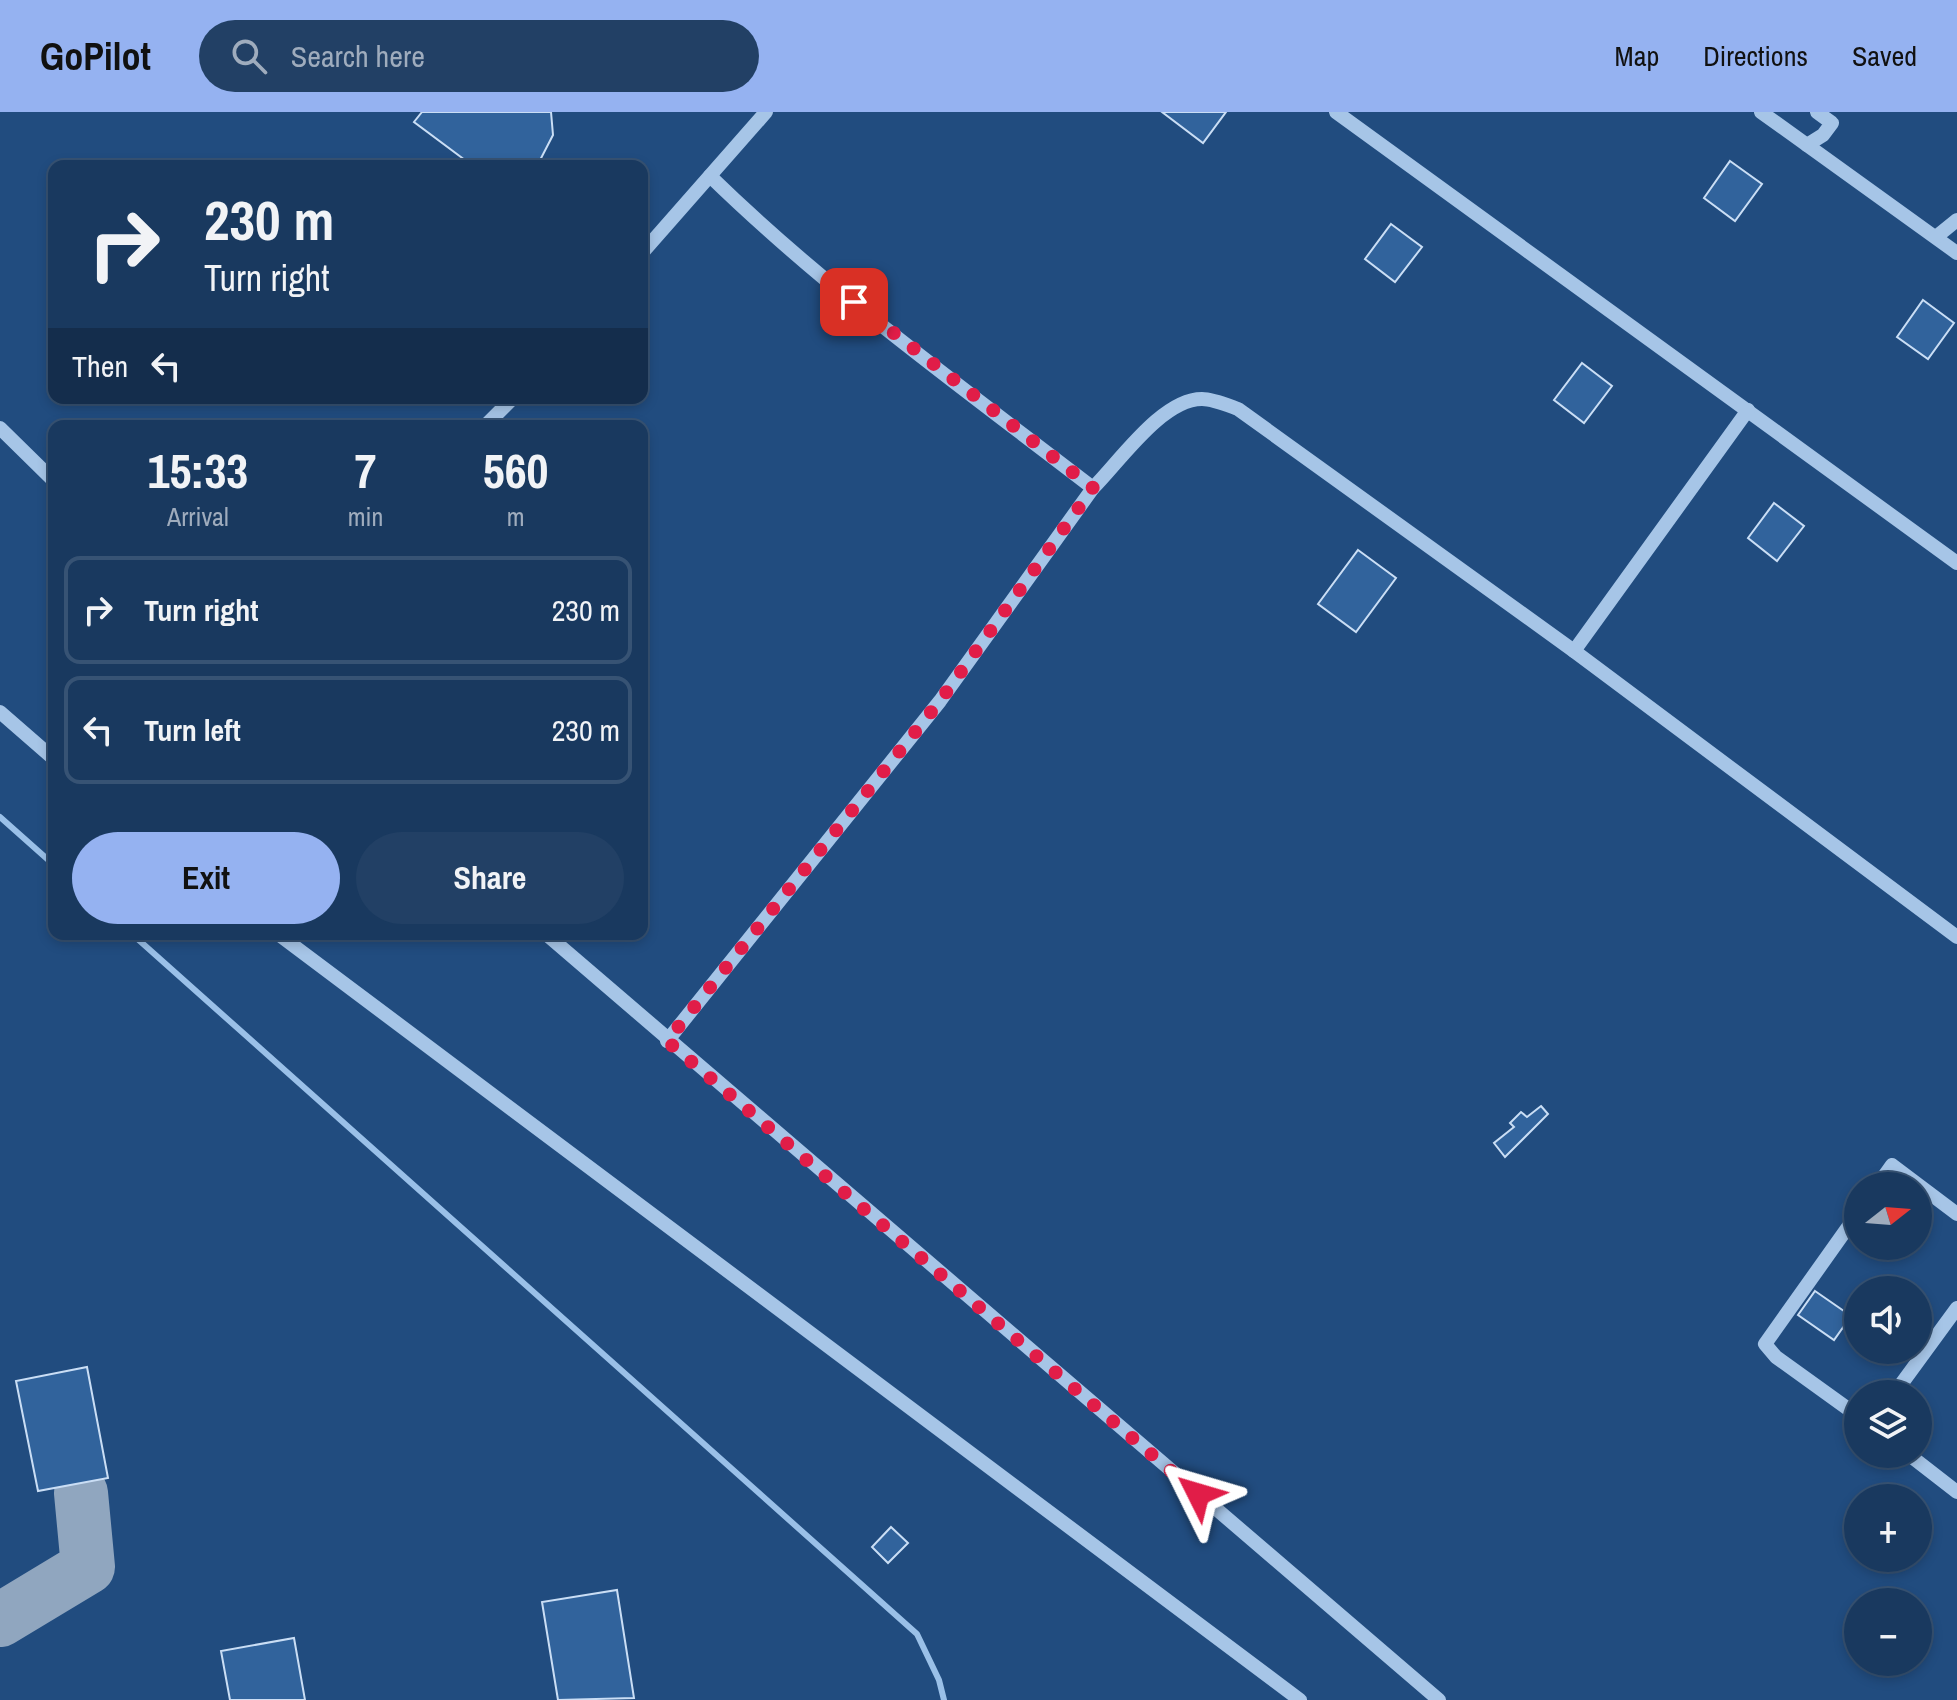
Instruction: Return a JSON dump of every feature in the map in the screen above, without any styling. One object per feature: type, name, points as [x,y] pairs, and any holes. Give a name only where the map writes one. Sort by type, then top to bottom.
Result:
[{"type":"lane","points":[[648,246],[766,112]]},
{"type":"lane","points":[[1336,112],[1957,563]]},
{"type":"lane","points":[[1761,112],[1957,253]]},
{"type":"lane","points":[[1807,145],[1823,135],[1832,123],[1817,112]]},
{"type":"lane","points":[[710,176],[756,221],[878,322],[1093,488]]},
{"type":"lane","points":[[1936,237],[1957,220]]},
{"type":"lane","points":[[667,1041],[940,701],[1093,488],[1160,416],[1184,401],[1205,399],[1238,409],[1574,651],[1957,937]]},
{"type":"lane","points":[[491,420],[507,404]]},
{"type":"lane","points":[[1574,651],[1748,410]]},
{"type":"lane","points":[[0,428],[48,475]]},
{"type":"lane","points":[[0,712],[48,754]]},
{"type":"lane","points":[[286,940],[1300,1700]]},
{"type":"lane","points":[[553,940],[1439,1700]]},
{"type":"lane","points":[[1887,1172],[1892,1165],[1901,1172]]},
{"type":"lane","points":[[1932,1195],[1957,1214]]},
{"type":"lane","points":[[1844,1233],[1765,1344],[1776,1357],[1844,1406]]},
{"type":"lane","points":[[1904,1380],[1957,1308]]},
{"type":"lane","points":[[1926,1468],[1957,1492]]},
{"type":"building","points":[[422,112],[551,112],[553,135],[540,160],[465,160],[414,122]]},
{"type":"building","points":[[1162,112],[1226,112],[1203,143]]},
{"type":"building","points":[[1730,161],[1762,184],[1735,221],[1704,198]]},
{"type":"building","points":[[1391,224],[1422,247],[1395,282],[1365,259]]},
{"type":"building","points":[[1923,300],[1954,323],[1928,359],[1897,337]]},
{"type":"building","points":[[1582,363],[1612,386],[1584,423],[1554,400]]},
{"type":"building","points":[[1774,503],[1804,526],[1777,561],[1748,538]]},
{"type":"building","points":[[1358,550],[1396,578],[1356,632],[1318,604]]},
{"type":"building","points":[[1541,1106],[1548,1114],[1505,1157],[1494,1143],[1514,1127],[1510,1123],[1521,1112],[1527,1117]]},
{"type":"building","points":[[1815,1291],[1844,1311],[1844,1326],[1834,1340],[1798,1315]]},
{"type":"building","points":[[87,1367],[108,1478],[38,1491],[16,1381]]},
{"type":"building","points":[[891,1527],[908,1543],[888,1563],[872,1547]]},
{"type":"building","points":[[617,1590],[634,1698],[558,1700],[542,1602]]},
{"type":"building","points":[[294,1638],[305,1700],[230,1700],[221,1651]]},
{"type":"waterway","points":[[0,817],[48,860]]},
{"type":"waterway","points":[[139,940],[917,1634],[939,1680],[944,1700]]},
{"type":"taxiway","points":[[0,1620],[88,1567],[81,1493]]},
{"type":"route","points":[[854,302],[1093,488],[940,701],[667,1041],[1198,1494]]}]
